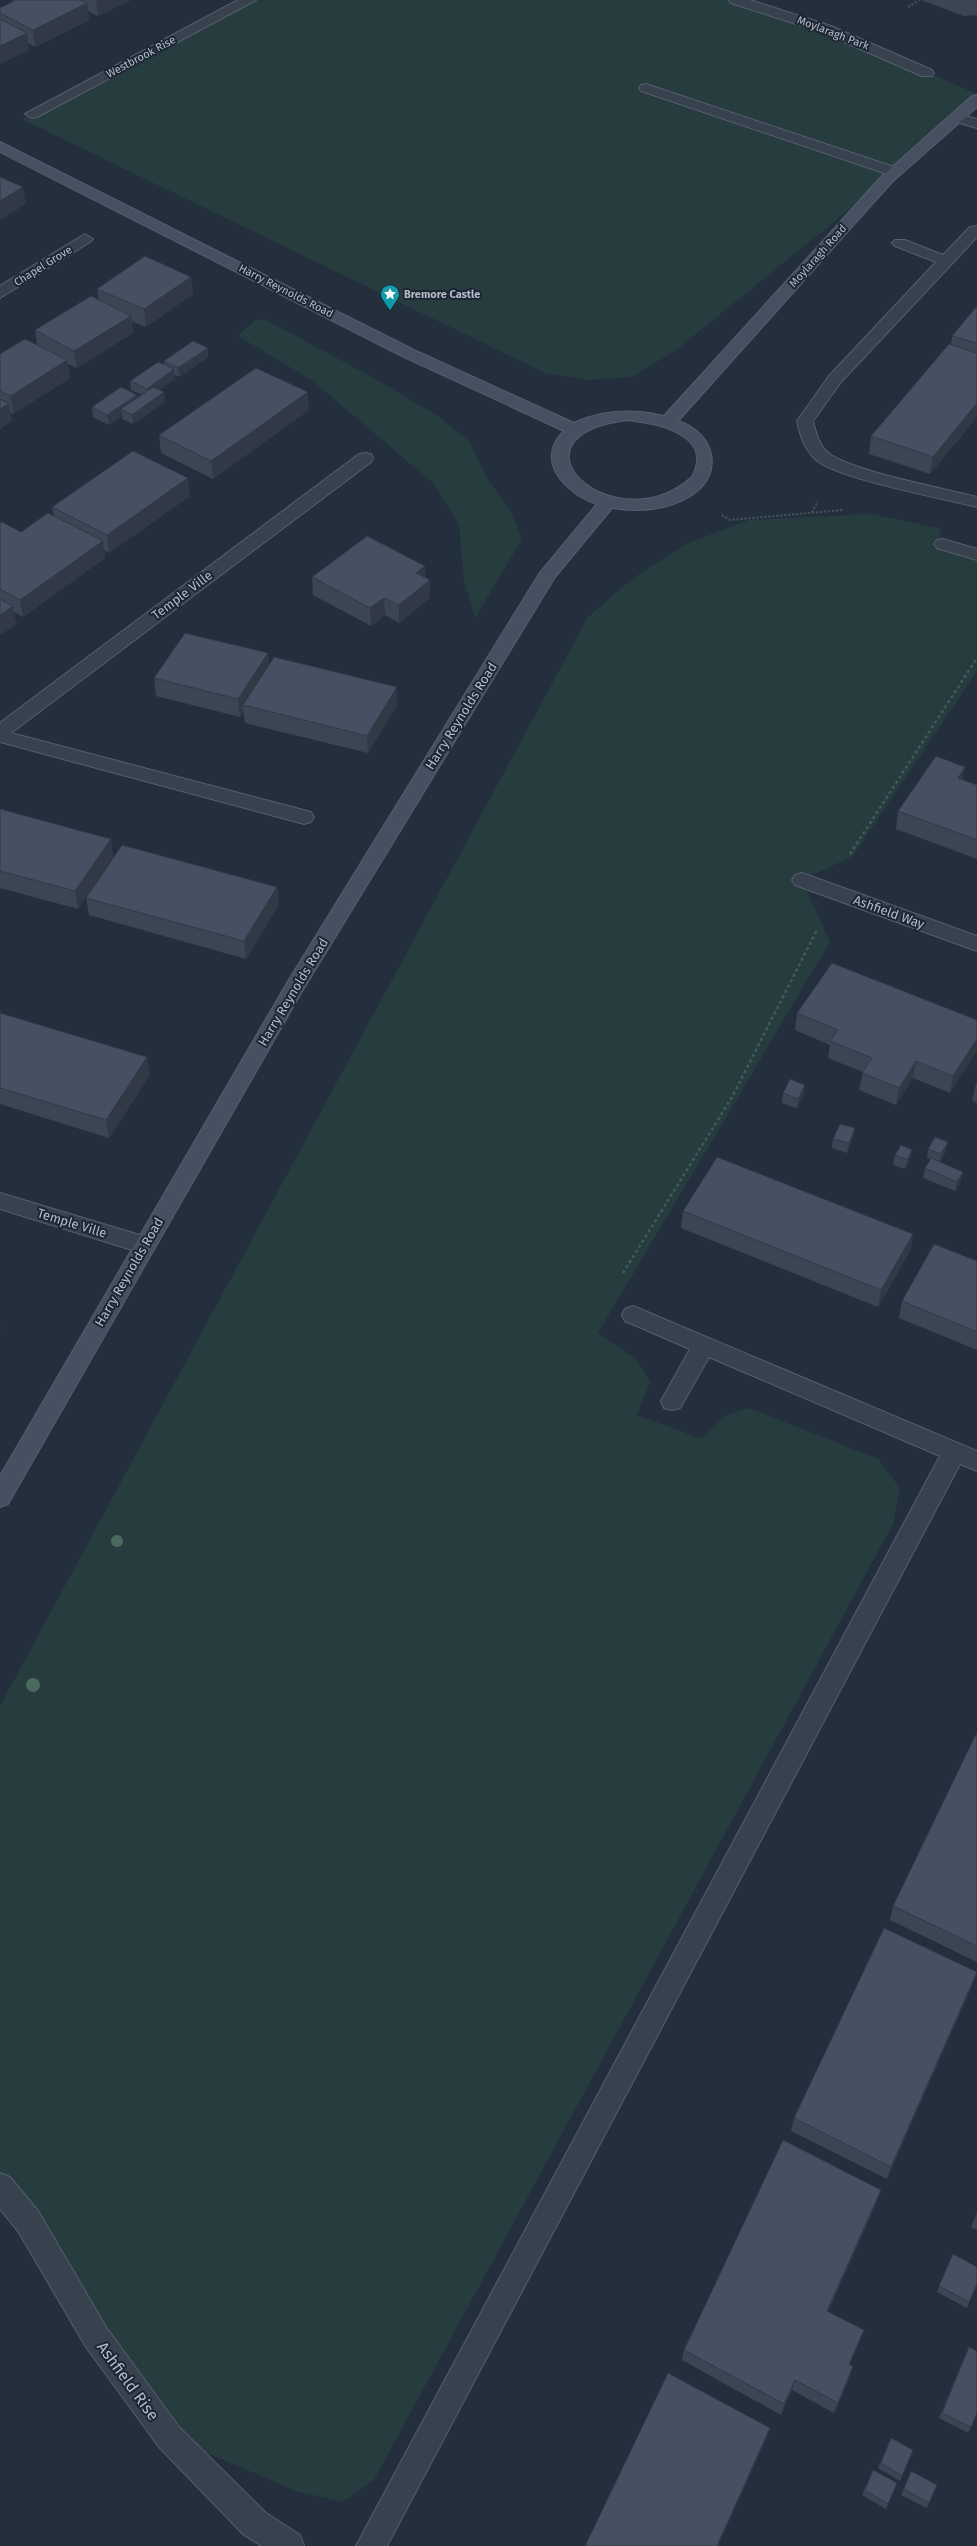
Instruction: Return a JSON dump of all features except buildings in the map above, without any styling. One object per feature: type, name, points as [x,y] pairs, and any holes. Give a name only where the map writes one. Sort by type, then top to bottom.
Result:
[{"type":"street","name":"Westbrook Rise","points":[[32,114],[249,0]]},
{"type":"street","name":"Moylaragh Park","points":[[736,0],[826,29],[927,73]]},
{"type":"street","points":[[646,88],[895,172]]},
{"type":"street","name":"Moylaragh Road","points":[[668,422],[895,172],[977,99]]},
{"type":"street","points":[[955,117],[977,124]]},
{"type":"street","name":"Harry Reynolds Road","points":[[0,146],[408,353],[575,430]]},
{"type":"street","points":[[975,230],[835,379],[805,421],[810,441],[821,456],[844,469],[977,502]]},
{"type":"street","name":"Chapel Grove","points":[[0,293],[85,239]]},
{"type":"street","points":[[900,243],[946,260]]},
{"type":"street","points":[[627,415],[668,422],[686,430],[698,441],[705,454],[705,468],[698,481],[686,492],[669,499],[649,503],[608,502],[586,494],[570,484],[561,470],[559,456],[563,442],[575,430],[609,418],[627,415]]},
{"type":"street","name":"Temple Ville","points":[[0,732],[365,458]]},
{"type":"street","name":"Harry Reynolds Road","points":[[0,1498],[294,988],[548,574],[608,502]]},
{"type":"street","points":[[943,544],[977,555]]},
{"type":"street","points":[[0,736],[304,817]]},
{"type":"street","name":"Ashfield Way","points":[[802,880],[977,944]]},
{"type":"street","name":"Temple Ville","points":[[0,1201],[145,1245]]},
{"type":"street","points":[[371,2546],[966,1457],[633,1316]]},
{"type":"street","points":[[672,1401],[704,1345]]},
{"type":"street","name":"Ashfield Rise","points":[[0,2187],[28,2221],[96,2337],[169,2437],[255,2524],[289,2546]]},
{"type":"path","points":[[908,7],[919,0]]},
{"type":"path","points":[[686,492],[730,520],[846,510]]},
{"type":"path","points":[[633,1316],[612,1290],[732,1097],[836,893],[852,847],[977,658]]},
{"type":"green space","points":[[249,0],[736,0],[826,29],[977,94],[977,99],[887,179],[676,350],[632,377],[588,380],[545,373],[22,119]]},
{"type":"green space","points":[[264,319],[370,376],[438,416],[470,442],[486,477],[510,510],[522,539],[475,618],[464,581],[459,524],[434,484],[313,381],[238,336],[255,320]]},
{"type":"green space","points":[[871,514],[939,528],[943,544],[977,555],[977,671],[853,856],[802,880],[830,942],[598,1333],[637,1360],[650,1382],[637,1415],[702,1439],[726,1415],[749,1408],[878,1459],[900,1488],[893,1524],[374,2480],[342,2502],[297,2491],[169,2437],[0,2187],[0,1706],[588,617],[632,579],[686,544],[749,520]]},
{"type":"place","name":"Bremore Castle","points":[[390,311]]}]
